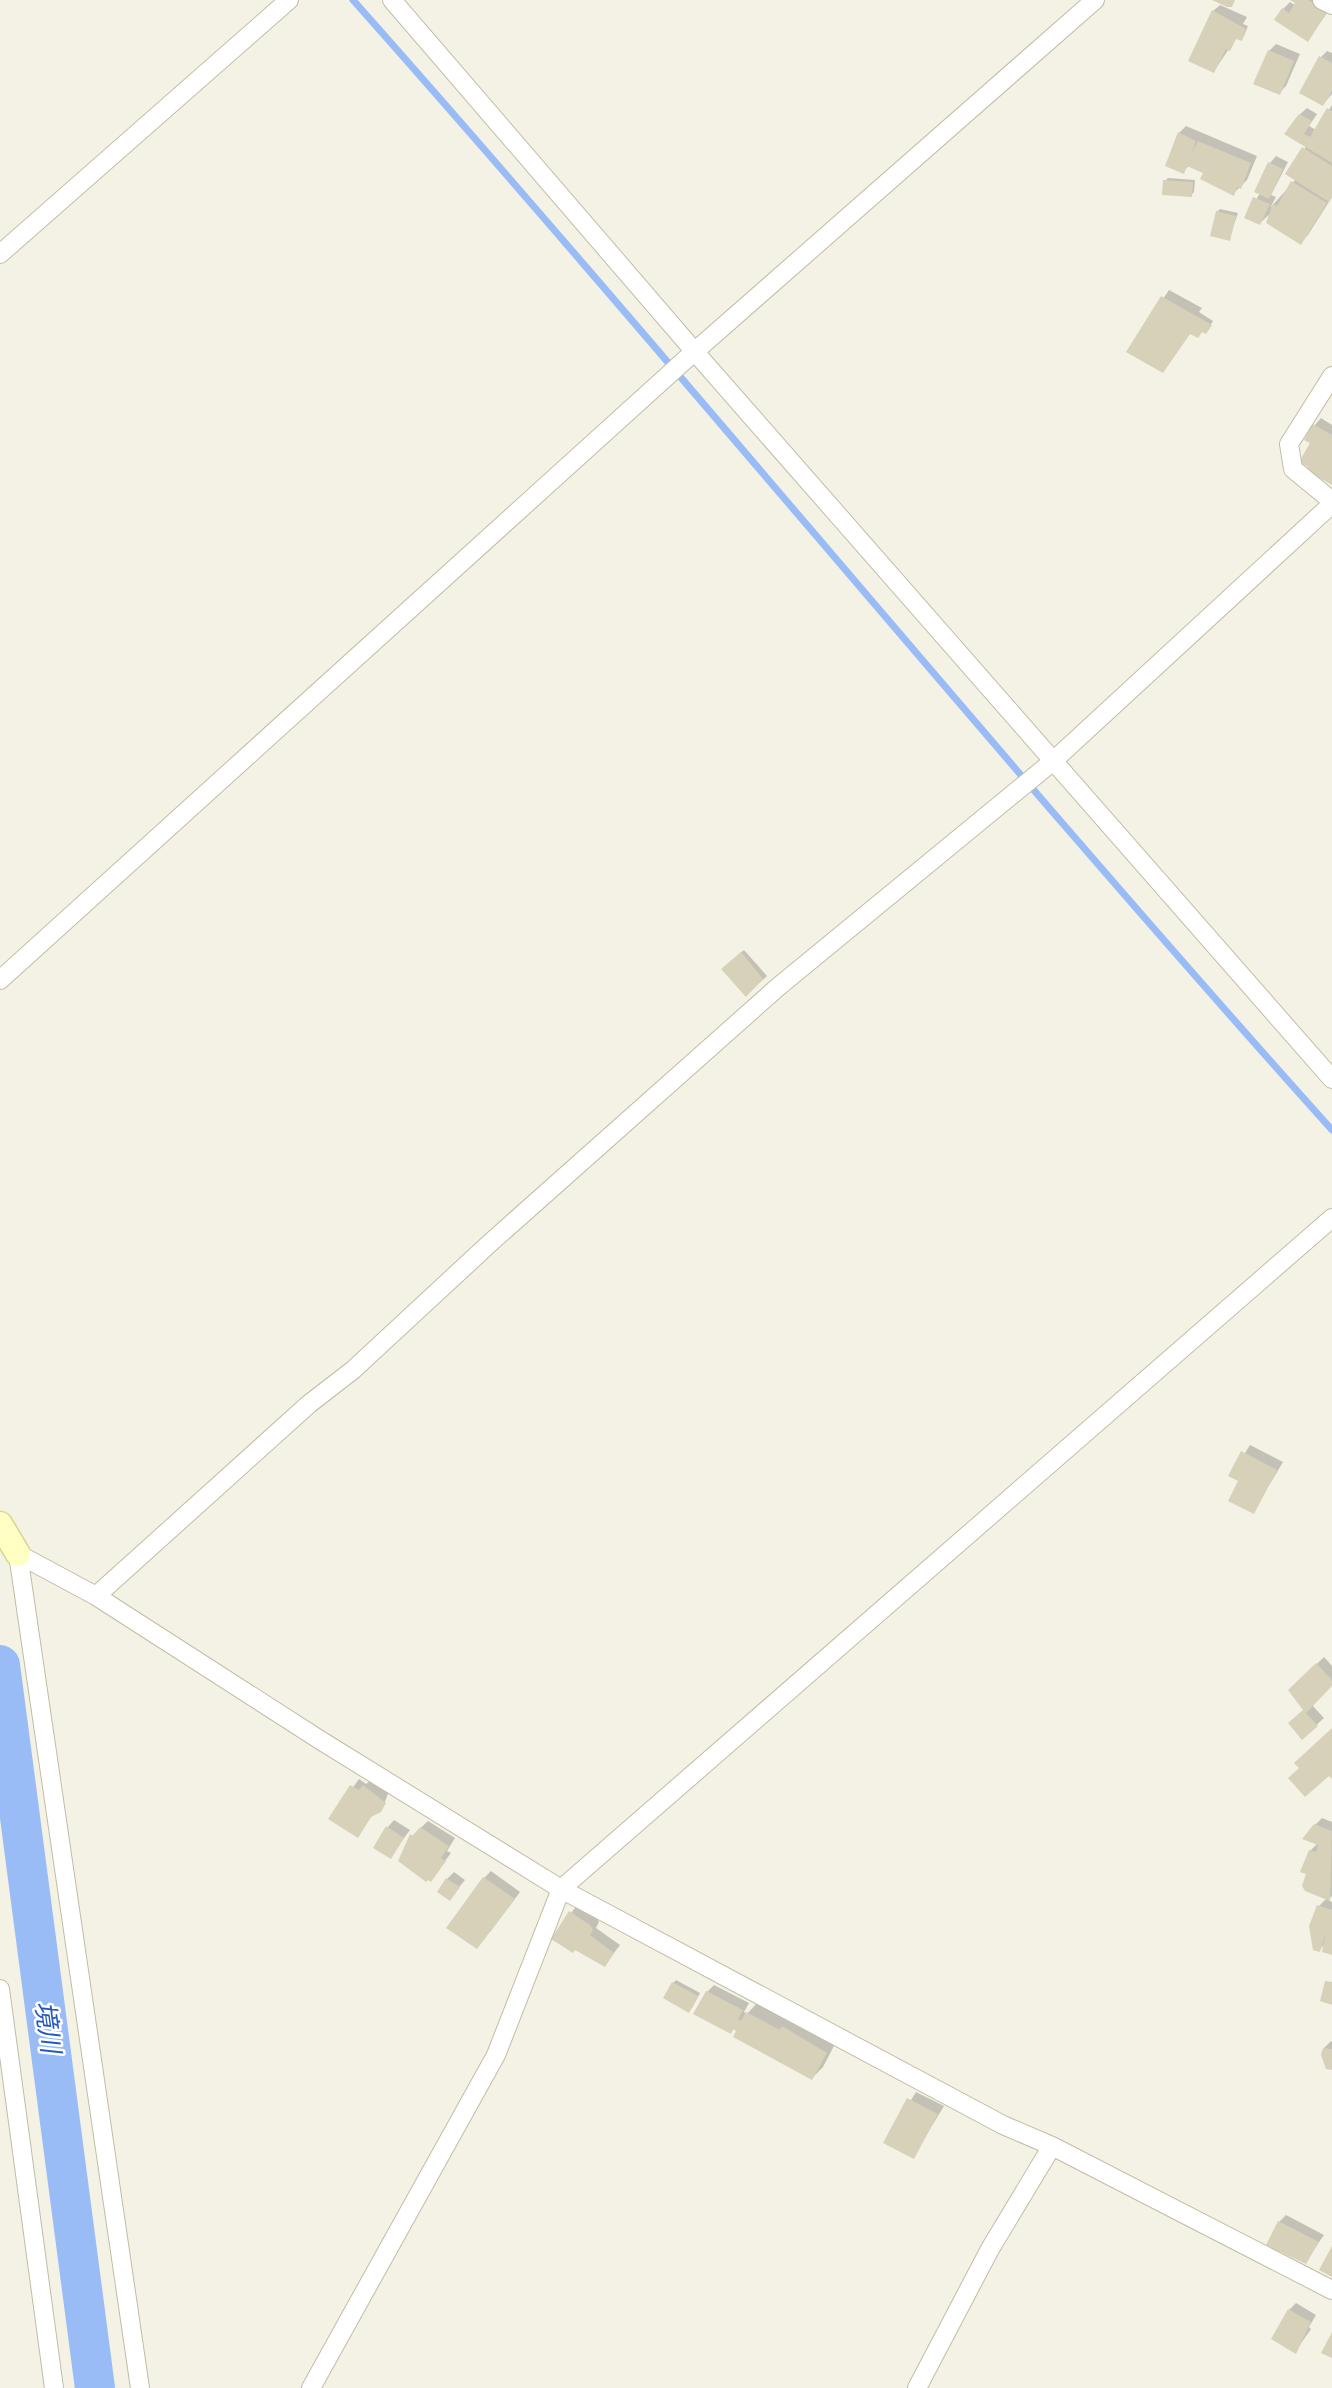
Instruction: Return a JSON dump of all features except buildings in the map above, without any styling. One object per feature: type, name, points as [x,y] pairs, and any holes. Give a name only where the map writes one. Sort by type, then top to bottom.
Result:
[{"type":"street","points":[[0,254],[289,0]]},
{"type":"street","points":[[392,0],[690,356],[1046,767],[1332,1079]]},
{"type":"street","points":[[0,980],[663,380],[1095,0]]},
{"type":"street","points":[[1322,0],[1332,5]]},
{"type":"street","points":[[96,1596],[309,1404],[354,1370],[490,1243],[778,988],[1046,767],[1332,503],[1293,469],[1289,444],[1332,376]]},
{"type":"street","points":[[311,2388],[496,2055],[561,1889],[1332,1218]]},
{"type":"street","points":[[0,1524],[18,1554],[140,2388]]},
{"type":"street","points":[[18,1554],[96,1596],[561,1889],[991,2118],[1052,2146],[1332,2290]]},
{"type":"street","points":[[0,1989],[54,2388]]},
{"type":"street","points":[[917,2388],[990,2249],[1052,2146]]},
{"type":"waterway","points":[[353,0],[599,282],[1085,849],[1332,1130]]},
{"type":"waterway","name":"境川","points":[[0,1665],[95,2388]]}]
